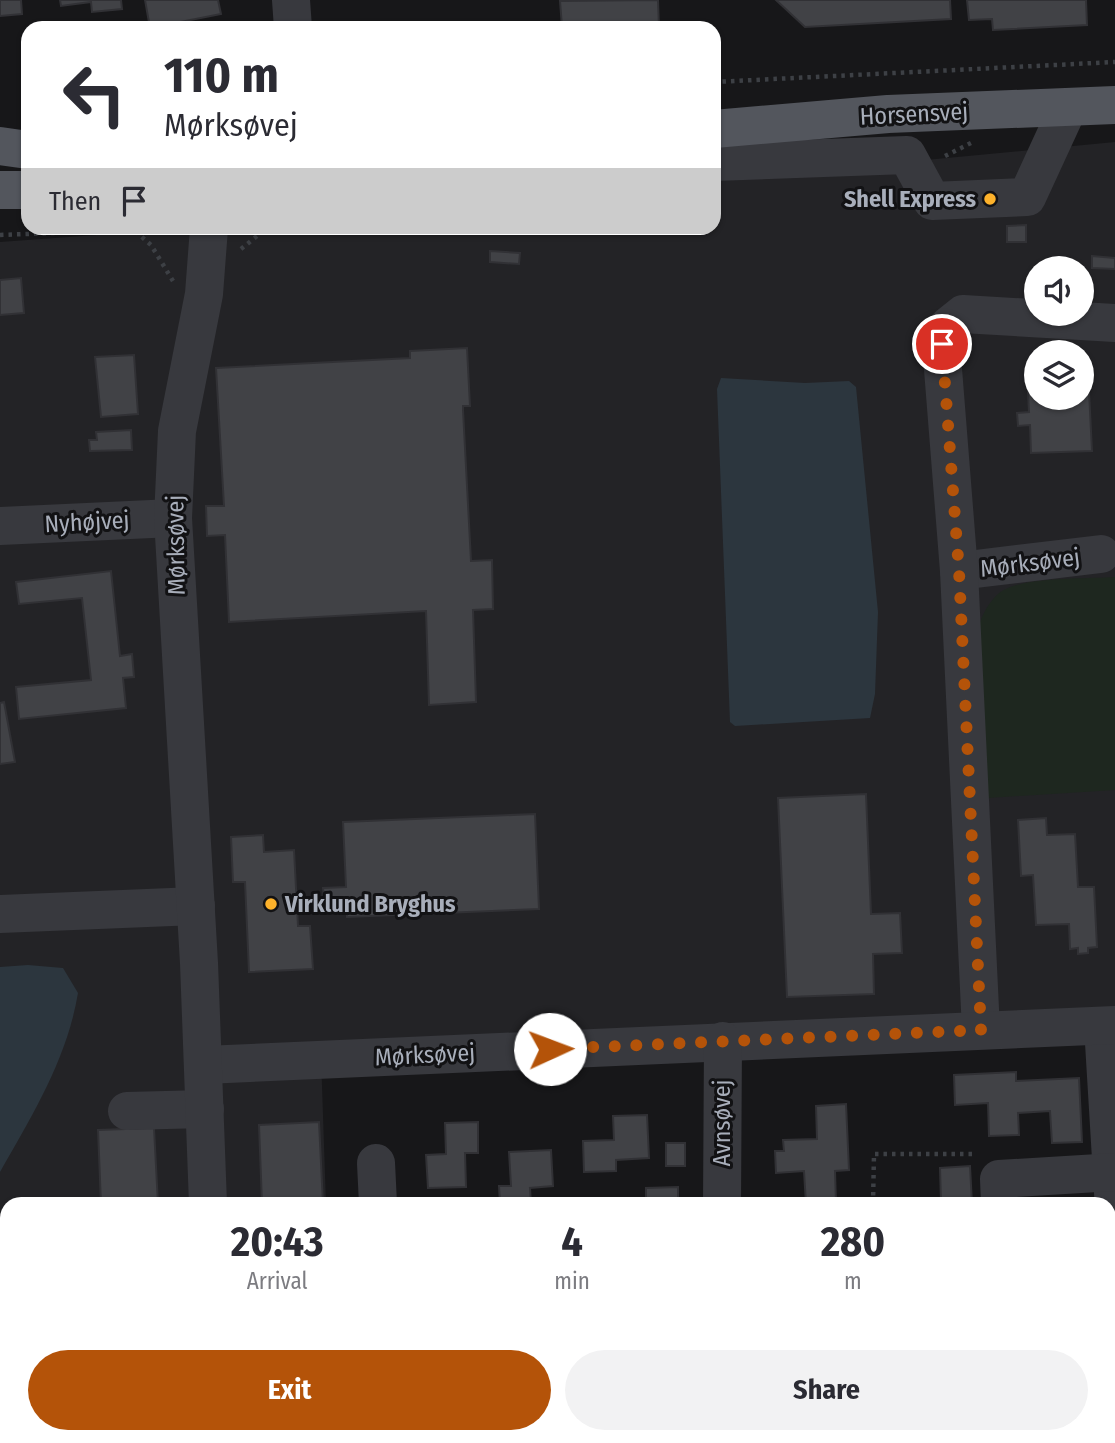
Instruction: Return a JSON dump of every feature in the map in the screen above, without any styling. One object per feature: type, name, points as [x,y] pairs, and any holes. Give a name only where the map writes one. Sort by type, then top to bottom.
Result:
[{"type":"main road","name":"Horsensvej","points":[[721,104],[1115,82]]},
{"type":"main road","name":"Horsensvej","points":[[721,128],[888,114],[1115,105]]},
{"type":"main road","points":[[0,146],[21,144]]},
{"type":"main road","points":[[0,146],[21,149]]},
{"type":"main road","points":[[0,190],[21,190]]},
{"type":"street","points":[[291,0],[292,21]]},
{"type":"street","points":[[721,162],[907,155],[932,201],[1027,197],[1068,108]]},
{"type":"street","name":"Mørksøvej","points":[[208,235],[204,294],[177,431],[173,518],[196,906],[208,1197]]},
{"type":"street","name":"Mørksøvej","points":[[981,1030],[959,571],[942,344],[948,326],[963,314],[1115,323]]},
{"type":"street","name":"Nyhøjvej","points":[[0,526],[173,518]]},
{"type":"street","name":"Mørksøvej","points":[[959,571],[1101,554]]},
{"type":"street","points":[[0,914],[196,906]]},
{"type":"street","points":[[1109,1025],[1114,1197]]},
{"type":"street","name":"Mørksøvej","points":[[204,1065],[1109,1025]]},
{"type":"street","name":"Avnsøvej","points":[[722,1197],[723,1041]]},
{"type":"street","points":[[127,1111],[205,1109]]},
{"type":"street","points":[[376,1163],[378,1197]]},
{"type":"street","points":[[999,1192],[1113,1172]]},
{"type":"path","points":[[721,82],[1115,62]]},
{"type":"path","points":[[0,235],[21,234]]},
{"type":"path","points":[[140,235],[151,245],[173,282],[204,294]]},
{"type":"path","points":[[873,1197],[874,1154],[988,1154],[999,1192]]},
{"type":"shaded area","points":[[1115,142],[1115,1012],[321,1056],[326,1197],[0,1197],[0,242],[96,235],[721,235],[721,179]]},
{"type":"shaded area","points":[[721,378],[805,383],[849,381],[856,387],[878,612],[875,694],[870,718],[735,726],[730,722],[717,389]]},
{"type":"shaded area","points":[[1115,577],[1115,790],[988,798],[978,627],[986,609],[998,594],[1020,584]]},
{"type":"shaded area","points":[[28,965],[63,968],[78,993],[66,1041],[47,1086],[0,1172],[0,967]]},
{"type":"building","points":[[0,0],[21,0],[22,14],[0,16]]},
{"type":"building","points":[[60,0],[121,0],[122,9],[92,12],[91,2],[61,6]]},
{"type":"building","points":[[145,0],[218,0],[221,14],[186,21],[149,21]]},
{"type":"building","points":[[658,0],[659,21],[562,21],[560,1]]},
{"type":"building","points":[[776,0],[950,0],[951,19],[805,27]]},
{"type":"building","points":[[967,0],[1086,0],[1087,25],[993,30],[992,19],[969,20]]},
{"type":"building","points":[[1026,225],[1026,242],[1007,242],[1007,226]]},
{"type":"building","points":[[490,251],[520,253],[519,264],[490,262]]},
{"type":"building","points":[[1094,256],[1115,258],[1115,269],[1094,268]]},
{"type":"building","points":[[21,278],[24,313],[0,315],[0,280]]},
{"type":"building","points":[[467,348],[470,406],[463,406],[463,410],[471,561],[492,560],[493,609],[473,610],[476,702],[429,705],[426,611],[229,622],[225,535],[207,536],[206,506],[224,506],[216,368],[410,358],[410,351]]},
{"type":"building","points":[[134,355],[138,414],[101,417],[95,357]]},
{"type":"building","points":[[1090,410],[1092,451],[1031,453],[1030,425],[1018,426],[1017,413]]},
{"type":"building","points":[[131,430],[132,450],[90,451],[89,440],[97,440],[96,432]]},
{"type":"building","points":[[111,571],[120,656],[132,654],[134,677],[123,678],[126,708],[19,719],[16,687],[91,680],[82,598],[19,604],[16,582]]},
{"type":"building","points":[[4,702],[15,762],[0,764],[0,703]]},
{"type":"building","points":[[866,794],[871,914],[900,913],[902,953],[873,954],[874,994],[787,997],[778,798]]},
{"type":"building","points":[[535,814],[539,909],[347,917],[346,898],[324,899],[323,888],[346,887],[343,822]]},
{"type":"building","points":[[1046,818],[1047,835],[1075,834],[1078,887],[1094,887],[1097,947],[1088,948],[1088,953],[1078,954],[1078,948],[1070,949],[1069,924],[1036,925],[1033,875],[1021,876],[1018,820]]},
{"type":"building","name":"Virklund Bryghus","points":[[263,835],[264,852],[294,850],[298,926],[310,926],[313,969],[249,972],[245,882],[233,882],[231,837]]},
{"type":"building","points":[[1016,1072],[1016,1081],[1079,1078],[1082,1142],[1052,1143],[1050,1111],[1018,1113],[1019,1135],[989,1136],[988,1103],[955,1105],[954,1075]]},
{"type":"building","points":[[846,1104],[849,1170],[835,1171],[836,1197],[806,1197],[804,1171],[776,1173],[775,1151],[784,1151],[783,1140],[817,1139],[816,1106]]},
{"type":"building","points":[[647,1115],[649,1158],[616,1160],[616,1171],[584,1172],[583,1141],[614,1140],[613,1116]]},
{"type":"building","points":[[319,1122],[323,1197],[262,1197],[259,1125]]},
{"type":"building","points":[[478,1122],[478,1153],[465,1153],[466,1187],[428,1188],[426,1155],[446,1154],[445,1123]]},
{"type":"building","points":[[154,1128],[158,1197],[101,1197],[98,1130]]},
{"type":"building","points":[[666,1143],[685,1143],[685,1166],[666,1166]]},
{"type":"building","points":[[551,1150],[553,1186],[530,1188],[531,1197],[500,1197],[499,1186],[511,1186],[509,1152]]},
{"type":"building","points":[[970,1166],[972,1197],[941,1197],[940,1168]]},
{"type":"building","points":[[678,1187],[678,1197],[646,1197],[646,1188]]},
{"type":"place","name":"Shell Express","points":[[990,199]]},
{"type":"place","name":"Virklund Bryghus","points":[[271,904]]},
{"type":"route","points":[[550,1049],[981,1030],[959,571],[942,344]]}]
